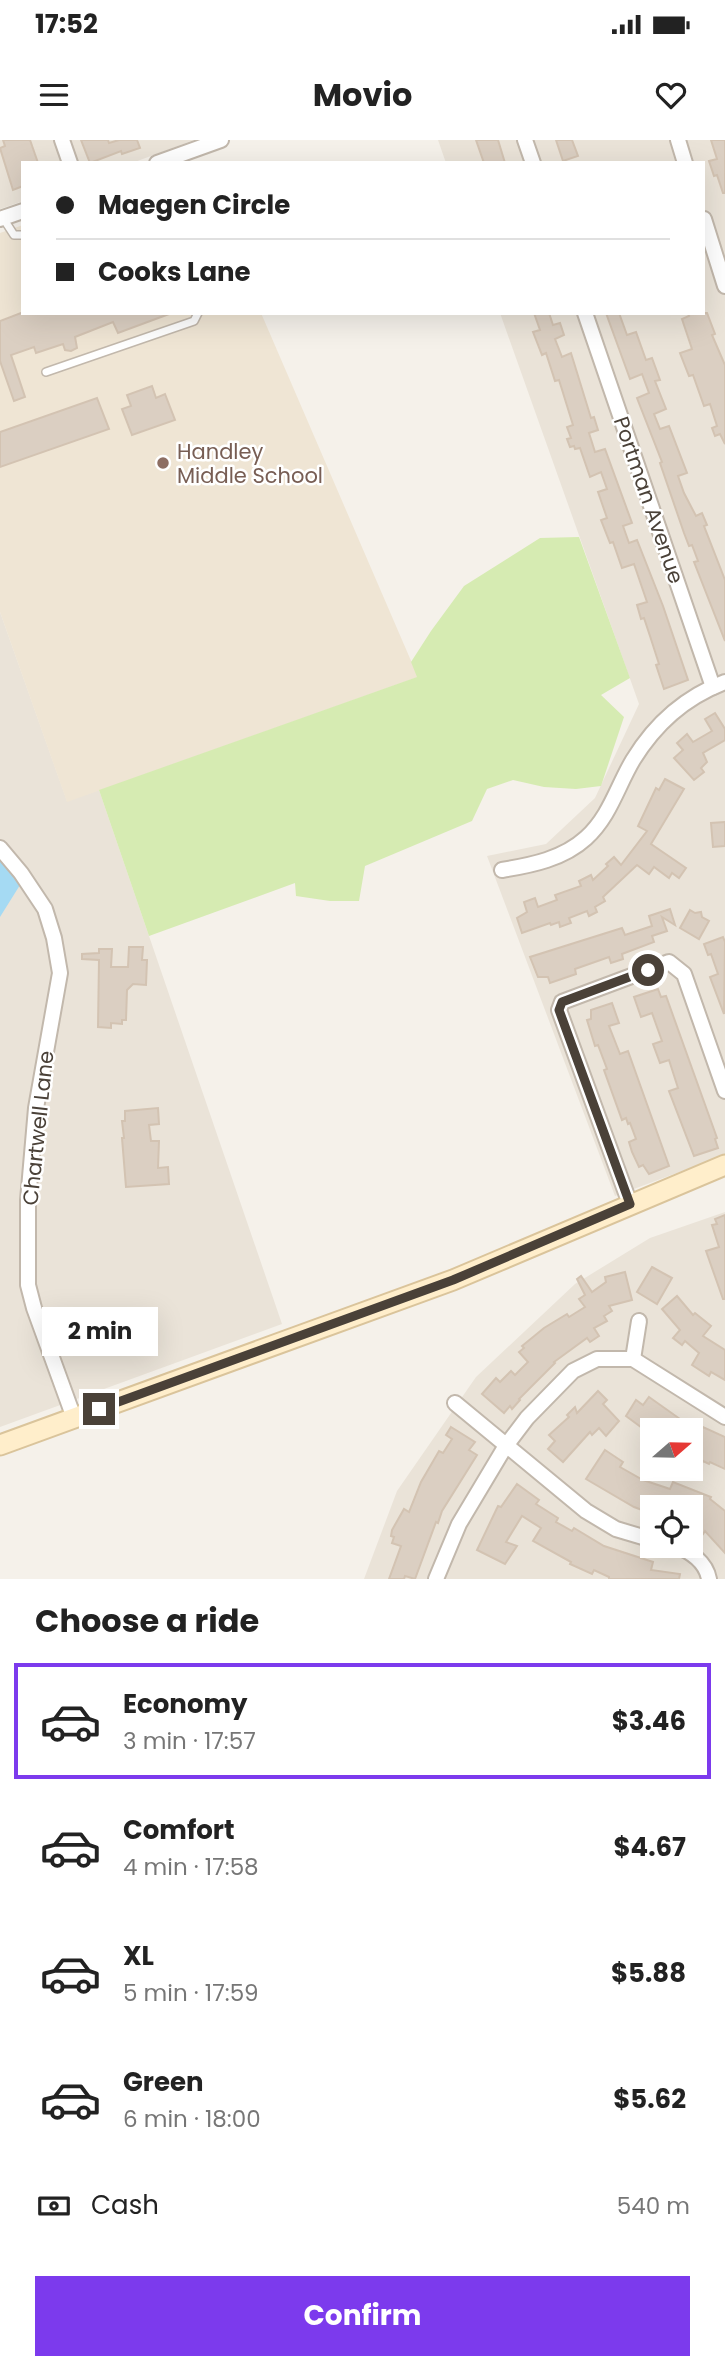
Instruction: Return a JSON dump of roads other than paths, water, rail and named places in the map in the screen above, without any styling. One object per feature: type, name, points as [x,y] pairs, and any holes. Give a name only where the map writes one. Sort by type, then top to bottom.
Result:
[{"type":"main road","points":[[0,1445],[453,1280],[725,1165]]},
{"type":"street","points":[[62,140],[69,161]]},
{"type":"street","points":[[525,140],[532,161]]},
{"type":"street","points":[[678,140],[684,161]]},
{"type":"street","points":[[162,161],[217,141]]},
{"type":"street","points":[[1,218],[21,212]]},
{"type":"street","points":[[705,222],[725,286]]},
{"type":"street","name":"Portman Avenue","points":[[586,315],[719,684]]},
{"type":"street","points":[[502,870],[538,864],[569,850],[586,838],[607,814],[633,761],[656,730],[676,708],[719,684]]},
{"type":"street","name":"Chartwell Lane","points":[[0,848],[22,873],[45,909],[54,938],[60,973],[36,1108],[29,1195],[29,1285],[34,1308],[74,1418]]},
{"type":"street","points":[[630,1204],[559,1010],[562,1002],[669,962],[684,974],[725,1091]]},
{"type":"street","points":[[633,1359],[639,1321]]},
{"type":"street","points":[[436,1579],[458,1524],[505,1447],[527,1418],[573,1371],[597,1359],[633,1359],[725,1417]]},
{"type":"street","points":[[454,1403],[586,1511],[616,1529],[640,1536]]},
{"type":"street","points":[[696,1558],[708,1573],[709,1579]]},
{"type":"lane","points":[[1,218],[14,235],[21,235]]},
{"type":"lane","points":[[46,372],[194,321],[197,315]]},
{"type":"water","points":[[0,859],[20,885],[0,917]]},
{"type":"place","name":"Handley Middle School","points":[[163,463]]}]
